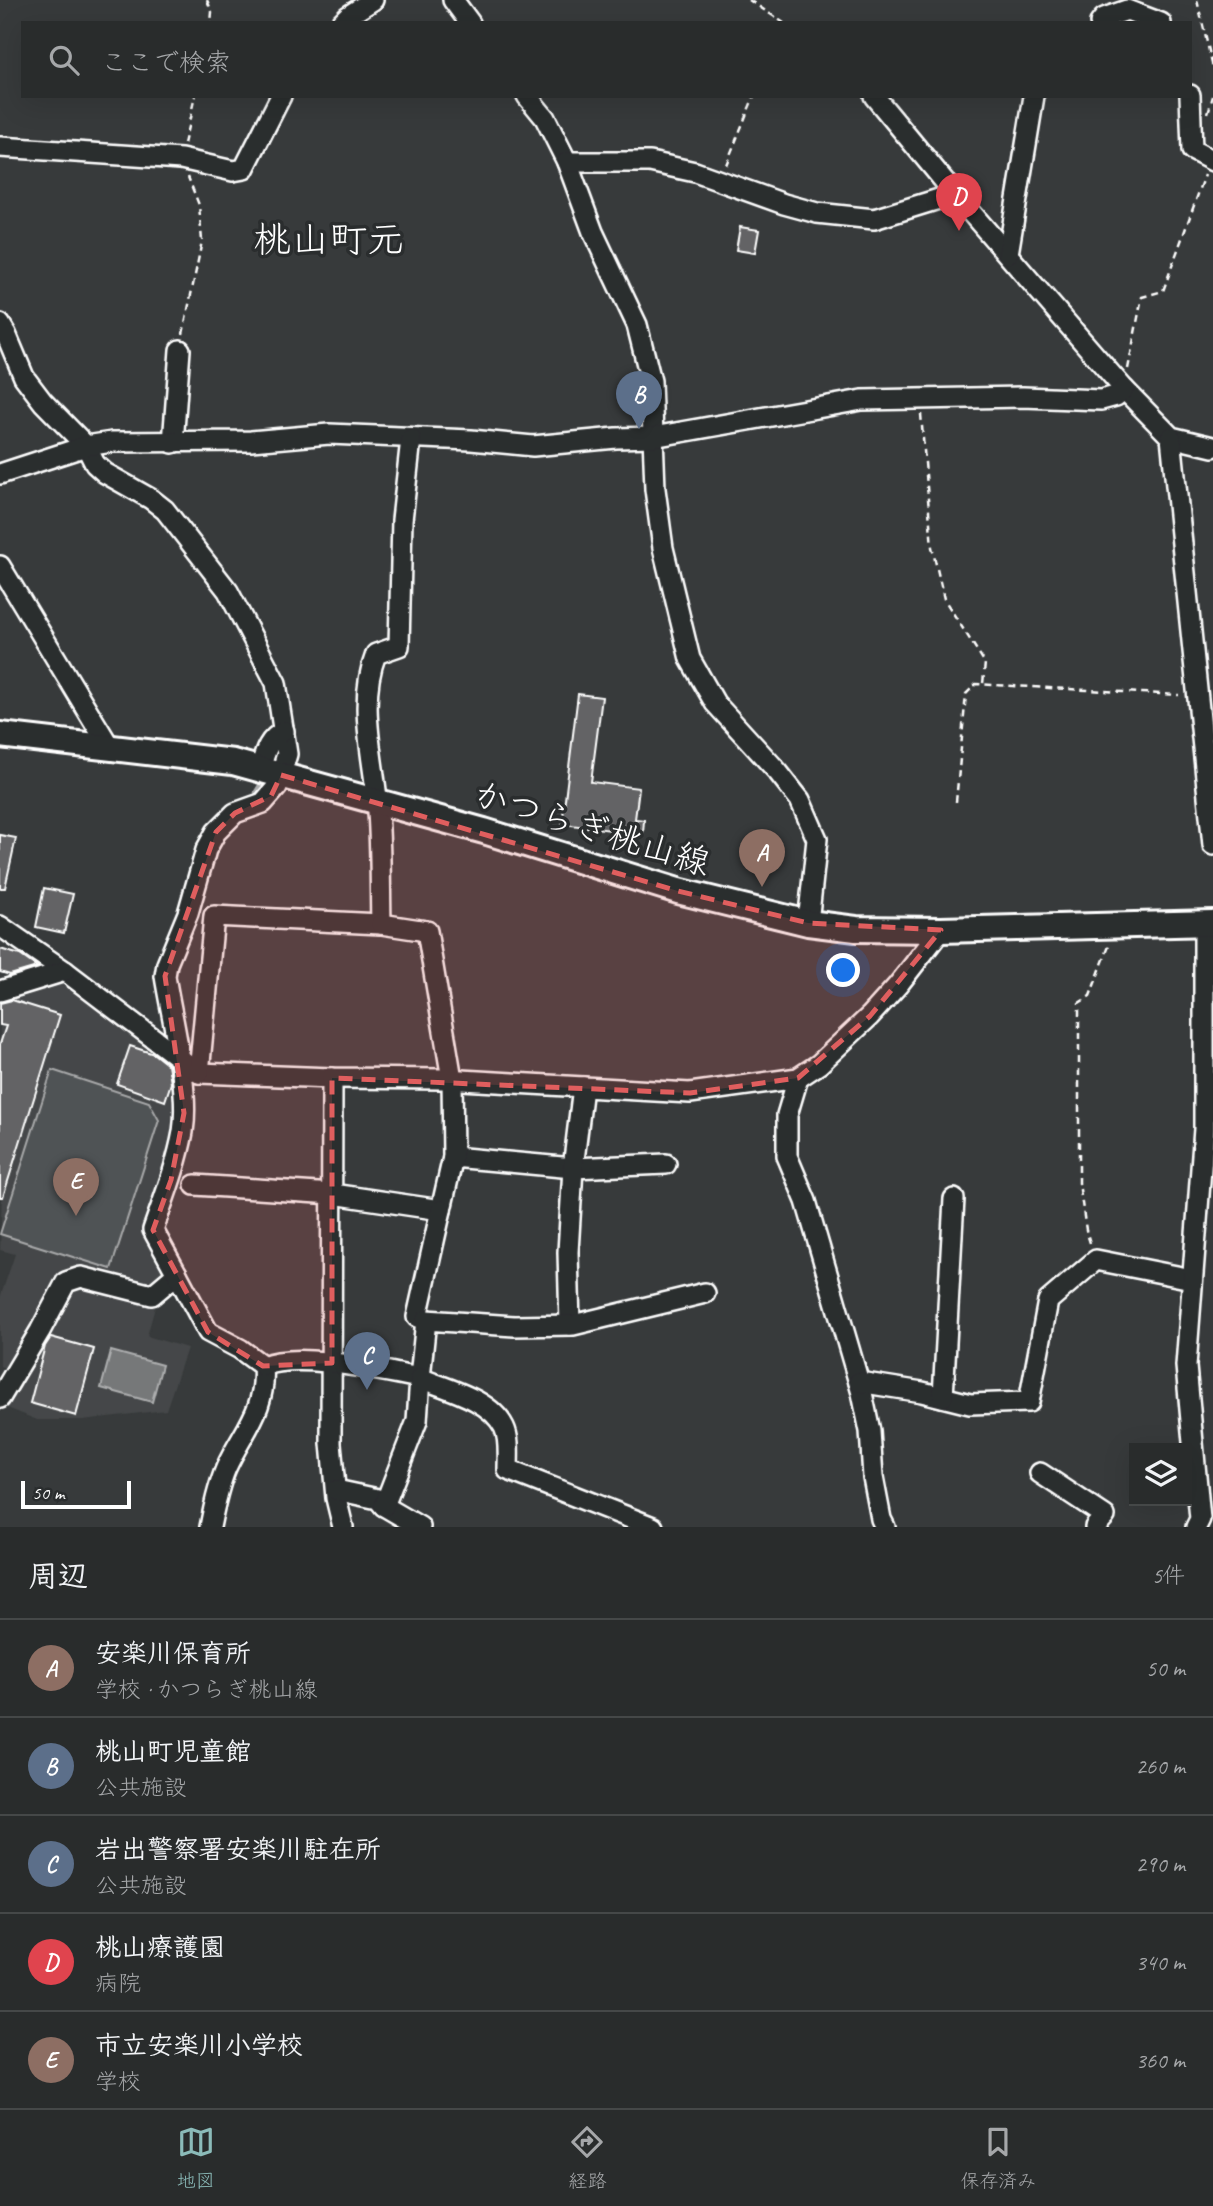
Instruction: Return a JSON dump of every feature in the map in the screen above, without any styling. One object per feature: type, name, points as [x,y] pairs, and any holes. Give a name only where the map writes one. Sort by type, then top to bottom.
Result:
[{"type":"main road","name":"かつらぎ桃山線","points":[[0,735],[233,762],[485,831],[678,891],[808,923],[856,929],[941,930],[1208,923]]},
{"type":"street","points":[[343,21],[373,0]]},
{"type":"street","points":[[453,0],[469,21]]},
{"type":"street","points":[[1102,21],[1127,10],[1156,21]]},
{"type":"street","points":[[0,147],[181,159],[233,171],[244,169],[280,98]]},
{"type":"street","points":[[529,98],[545,118],[567,162],[593,232],[637,325],[652,381],[655,489],[663,548],[690,659],[715,703],[800,800],[817,839],[808,923]]},
{"type":"street","points":[[876,98],[1124,389],[1171,437],[1213,447]]},
{"type":"street","points":[[1008,254],[1034,98]]},
{"type":"street","points":[[1190,98],[1192,150],[1210,159]]},
{"type":"street","points":[[567,162],[650,162],[695,172],[817,213],[874,219],[955,194]]},
{"type":"street","points":[[0,324],[23,377],[86,446],[95,464],[164,510],[228,591],[276,683],[287,754],[270,772],[271,796],[263,803],[235,813],[216,832],[206,850],[188,913],[164,976],[179,1056],[184,1113],[183,1130],[171,1180],[153,1230],[208,1332],[240,1349],[263,1366],[264,1375],[255,1418],[224,1473],[210,1527]]},
{"type":"street","points":[[173,443],[180,350]]},
{"type":"street","points":[[0,474],[86,446],[112,442],[251,441],[328,434],[471,440],[533,446],[653,437],[837,402],[1023,397],[1101,400],[1116,396],[1124,389]]},
{"type":"street","points":[[1171,437],[1196,696],[1206,718],[1213,845]]},
{"type":"street","points":[[381,925],[377,802],[367,716],[370,669],[376,654],[399,646],[402,520],[411,439]]},
{"type":"street","points":[[0,566],[109,747]]},
{"type":"street","points":[[199,1073],[214,915],[381,925],[427,931],[452,1079],[453,1157],[417,1317],[426,1320],[514,1326],[570,1325],[705,1293]]},
{"type":"street","points":[[1196,1527],[1200,1519],[1186,1366],[1204,1129],[1208,923]]},
{"type":"street","points":[[0,926],[65,971],[199,1073],[452,1079],[690,1093],[798,1078],[819,1064],[870,1016],[941,930]]},
{"type":"street","points":[[0,991],[65,971]]},
{"type":"street","points":[[332,1078],[331,1443],[342,1527]]},
{"type":"street","points":[[798,1078],[787,1115],[787,1156],[806,1201],[859,1382],[870,1431],[873,1477],[881,1520],[885,1527]]},
{"type":"street","points":[[570,1325],[568,1251],[573,1168],[583,1087]]},
{"type":"street","points":[[453,1157],[573,1168],[666,1164]]},
{"type":"street","points":[[195,1185],[333,1195],[441,1210]]},
{"type":"street","points":[[943,1397],[954,1199]]},
{"type":"street","points":[[859,1382],[970,1404],[1029,1402],[1048,1301],[1096,1260],[1192,1279]]},
{"type":"street","points":[[0,1398],[66,1282],[81,1277],[152,1295],[177,1274]]},
{"type":"street","points":[[384,1506],[417,1421],[426,1320]]},
{"type":"street","points":[[263,1366],[279,1361],[332,1363],[421,1378],[480,1403],[497,1416],[505,1429],[508,1443],[508,1470],[653,1527]]},
{"type":"street","points":[[1040,1473],[1105,1516],[1095,1527]]},
{"type":"street","points":[[336,1490],[378,1499],[384,1506],[420,1527]]},
{"type":"path","points":[[207,0],[212,12],[211,21]]},
{"type":"path","points":[[750,0],[781,21]]},
{"type":"path","points":[[1197,0],[1213,68]]},
{"type":"path","points":[[180,350],[202,242],[199,205],[181,159],[195,98]]},
{"type":"path","points":[[719,181],[753,98]]},
{"type":"path","points":[[1124,389],[1142,298],[1163,290],[1210,159]]},
{"type":"path","points":[[919,399],[932,547],[944,599],[985,663],[984,684]]},
{"type":"path","points":[[956,802],[966,694],[976,684],[1196,696]]},
{"type":"path","points":[[1096,1260],[1086,1230],[1079,1184],[1079,1003],[1090,996],[1116,926]]},
{"type":"highlighted area","points":[[281,775],[678,891],[808,923],[941,930],[870,1016],[798,1078],[690,1093],[332,1078],[332,1363],[263,1366],[208,1332],[153,1230],[171,1180],[184,1113],[165,976],[216,832],[235,813],[271,796]]},
{"type":"shaded area","points":[[62,980],[171,1059],[180,1119],[147,1233],[177,1280],[159,1293],[147,1336],[187,1348],[166,1410],[83,1420],[37,1420],[0,1405],[9,1370],[0,1366],[0,1298],[15,1254],[0,1250],[0,1003],[1,1000]]},
{"type":"shaded area","points":[[52,1070],[149,1102],[159,1120],[111,1269],[0,1234]]},
{"type":"shaded area","points":[[111,1351],[162,1365],[152,1402],[101,1388]]},
{"type":"building","points":[[740,227],[759,230],[755,253],[736,250]]},
{"type":"building","points":[[578,694],[602,697],[591,782],[639,788],[635,819],[644,820],[643,834],[562,824]]},
{"type":"building","points":[[0,835],[16,838],[5,888],[0,888]]},
{"type":"building","points":[[44,888],[73,894],[64,933],[36,927]]},
{"type":"building","points":[[0,949],[20,955],[37,967],[10,975],[0,972]]},
{"type":"building","points":[[12,1000],[60,1015],[3,1197],[0,1197],[0,1044],[6,1026],[0,1025],[0,1003]]},
{"type":"building","points":[[130,1046],[154,1054],[168,1065],[171,1083],[165,1101],[117,1084]]},
{"type":"building","points":[[51,1337],[94,1349],[76,1416],[30,1403],[45,1346]]},
{"type":"waterway","points":[[256,792],[264,779]]},
{"type":"place","name":"桃山療護園","points":[[959,231]]},
{"type":"place","name":"桃山町児童館","points":[[639,429]]},
{"type":"place","name":"安楽川保育所","points":[[762,887]]},
{"type":"place","name":"市立安楽川小学校","points":[[76,1216]]},
{"type":"place","name":"岩出警察署安楽川駐在所","points":[[367,1390]]},
{"type":"district","name":"桃山町元","points":[[329,239]]}]
